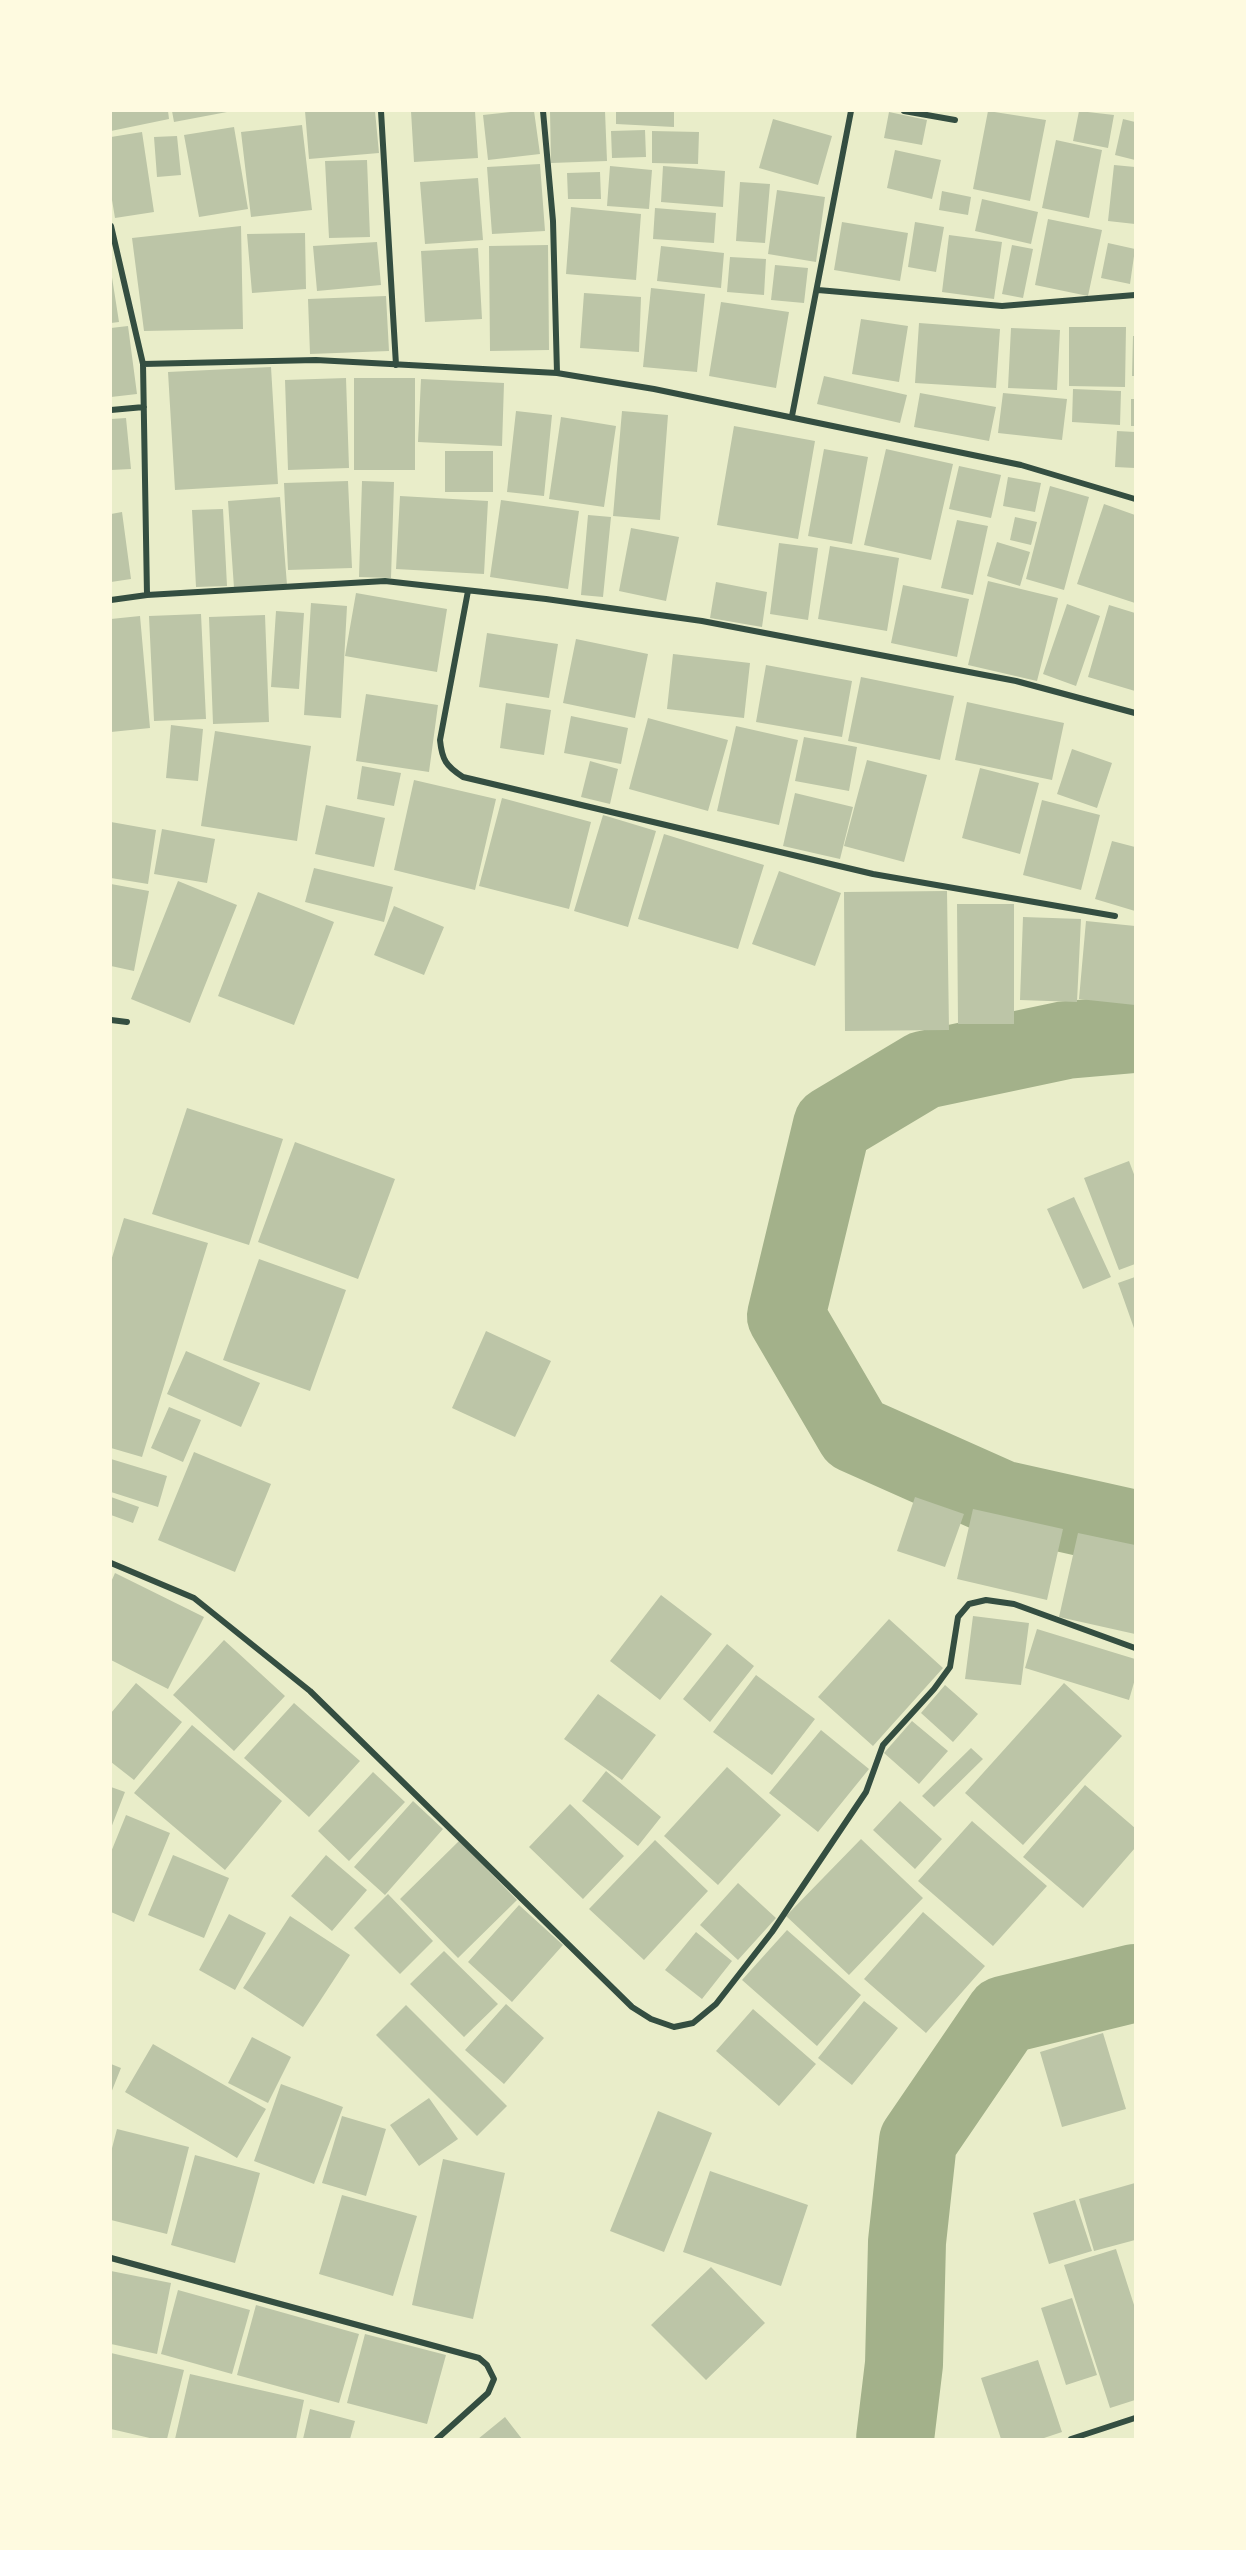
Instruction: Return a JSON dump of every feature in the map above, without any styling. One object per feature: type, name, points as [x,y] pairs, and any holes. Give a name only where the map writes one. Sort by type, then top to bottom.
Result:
[{"type":"street","points":[[381,111],[396,365]]},
{"type":"street","points":[[543,111],[553,221],[557,373]]},
{"type":"street","points":[[792,416],[851,111]]},
{"type":"street","points":[[904,111],[955,120]]},
{"type":"street","points":[[111,226],[143,364],[147,595]]},
{"type":"street","points":[[818,290],[1002,306],[1135,295]]},
{"type":"street","points":[[143,364],[316,360],[557,373],[792,416],[1021,465],[1135,499]]},
{"type":"street","points":[[111,410],[144,407]]},
{"type":"street","points":[[111,600],[147,595],[385,581],[702,621],[1016,681],[1135,713]]},
{"type":"street","points":[[468,591],[440,740],[442,754],[450,769],[463,777],[873,874],[1115,916]]},
{"type":"street","points":[[111,1020],[127,1022]]},
{"type":"street","points":[[111,1563],[194,1598],[310,1692],[632,2007],[651,2019],[674,2027],[693,2023],[716,2004],[772,1932],[866,1792],[883,1744],[934,1689],[950,1667],[958,1617],[969,1604],[986,1600],[1014,1604],[1135,1648]]},
{"type":"street","points":[[111,2258],[479,2358],[492,2373],[494,2379],[488,2393],[437,2439]]},
{"type":"street","points":[[1071,2439],[1135,2418]]},
{"type":"building","points":[[111,111],[168,111],[169,119],[111,131]]},
{"type":"building","points":[[172,111],[226,111],[227,112],[174,122]]},
{"type":"building","points":[[305,111],[375,111],[379,153],[309,159]]},
{"type":"building","points":[[411,111],[475,111],[478,158],[414,162]]},
{"type":"building","points":[[534,111],[540,154],[488,160],[483,115]]},
{"type":"building","points":[[550,111],[605,111],[607,161],[551,163]]},
{"type":"building","points":[[616,111],[674,111],[674,127],[616,124]]},
{"type":"building","points":[[988,111],[1046,120],[1030,201],[973,189]]},
{"type":"building","points":[[1079,111],[1114,115],[1108,148],[1073,141]]},
{"type":"building","points":[[889,112],[927,120],[922,145],[884,138]]},
{"type":"building","points":[[773,119],[832,136],[818,185],[759,168]]},
{"type":"building","points":[[1123,119],[1135,122],[1135,160],[1115,155]]},
{"type":"building","points":[[302,125],[312,210],[251,217],[241,132]]},
{"type":"building","points":[[234,127],[248,209],[199,217],[184,135]]},
{"type":"building","points":[[645,130],[646,157],[612,158],[611,131]]},
{"type":"building","points":[[652,131],[699,132],[698,164],[652,163]]},
{"type":"building","points":[[142,132],[154,212],[115,218],[111,194],[111,137]]},
{"type":"building","points":[[177,136],[181,175],[157,177],[154,137]]},
{"type":"building","points":[[1056,140],[1102,150],[1089,218],[1042,208]]},
{"type":"building","points":[[895,150],[941,160],[932,199],[887,188]]},
{"type":"building","points":[[367,160],[370,237],[329,238],[325,161]]},
{"type":"building","points":[[540,164],[545,231],[492,234],[487,167]]},
{"type":"building","points":[[1114,165],[1135,167],[1135,224],[1108,221]]},
{"type":"building","points":[[610,166],[652,170],[649,209],[607,206]]},
{"type":"building","points":[[663,166],[725,171],[723,207],[661,202]]},
{"type":"building","points":[[600,172],[601,199],[568,199],[567,173]]},
{"type":"building","points":[[478,178],[483,240],[425,244],[420,182]]},
{"type":"building","points":[[740,182],[770,184],[765,243],[736,241]]},
{"type":"building","points":[[777,190],[825,197],[816,262],[768,254]]},
{"type":"building","points":[[942,191],[971,197],[968,215],[939,210]]},
{"type":"building","points":[[982,199],[1038,212],[1031,244],[975,231]]},
{"type":"building","points":[[571,207],[641,214],[636,280],[566,274]]},
{"type":"building","points":[[655,208],[716,213],[714,243],[653,239]]},
{"type":"building","points":[[1048,219],[1102,230],[1088,296],[1035,285]]},
{"type":"building","points":[[842,222],[908,233],[900,281],[834,270]]},
{"type":"building","points":[[915,222],[944,227],[936,272],[908,267]]},
{"type":"building","points":[[241,226],[243,329],[144,331],[132,238]]},
{"type":"building","points":[[305,233],[306,289],[252,293],[247,234]]},
{"type":"building","points":[[949,235],[1002,242],[994,299],[942,292]]},
{"type":"building","points":[[377,242],[381,285],[317,291],[313,246]]},
{"type":"building","points":[[1108,243],[1135,249],[1130,284],[1101,278]]},
{"type":"building","points":[[548,245],[549,350],[490,351],[489,246]]},
{"type":"building","points":[[1012,245],[1033,249],[1023,298],[1002,294]]},
{"type":"building","points":[[661,246],[724,253],[721,288],[657,281]]},
{"type":"building","points":[[478,248],[482,319],[425,322],[421,251]]},
{"type":"building","points":[[730,257],[766,259],[764,295],[727,292]]},
{"type":"building","points":[[775,265],[808,268],[804,303],[771,300]]},
{"type":"building","points":[[111,271],[119,322],[111,323]]},
{"type":"building","points":[[651,288],[705,294],[697,372],[643,367]]},
{"type":"building","points":[[584,293],[641,297],[639,352],[580,348]]},
{"type":"building","points":[[386,296],[389,351],[310,354],[308,299]]},
{"type":"building","points":[[721,302],[789,312],[776,388],[709,376]]},
{"type":"building","points":[[861,319],[908,326],[899,382],[852,374]]},
{"type":"building","points":[[919,323],[1000,329],[996,388],[915,383]]},
{"type":"building","points":[[128,326],[137,394],[111,397],[111,328]]},
{"type":"building","points":[[1069,327],[1126,327],[1125,387],[1069,386]]},
{"type":"building","points":[[1011,328],[1060,330],[1057,390],[1008,388]]},
{"type":"building","points":[[1133,336],[1135,336],[1135,376],[1132,376]]},
{"type":"building","points":[[271,367],[278,484],[175,490],[168,372]]},
{"type":"building","points":[[824,376],[907,395],[900,423],[817,404]]},
{"type":"building","points":[[346,378],[349,468],[288,470],[285,380]]},
{"type":"building","points":[[354,378],[415,378],[415,470],[354,470]]},
{"type":"building","points":[[421,379],[504,383],[502,446],[418,442]]},
{"type":"building","points":[[1073,389],[1121,391],[1120,425],[1072,422]]},
{"type":"building","points":[[920,393],[996,407],[989,441],[914,427]]},
{"type":"building","points":[[1003,393],[1067,399],[1062,440],[998,433]]},
{"type":"building","points":[[1131,399],[1135,399],[1135,426],[1131,426]]},
{"type":"building","points":[[516,411],[552,415],[544,496],[507,492]]},
{"type":"building","points":[[622,411],[668,415],[660,520],[613,516]]},
{"type":"building","points":[[561,417],[616,426],[604,507],[549,499]]},
{"type":"building","points":[[126,418],[131,469],[111,470],[111,419]]},
{"type":"building","points":[[734,426],[815,441],[798,539],[717,525]]},
{"type":"building","points":[[1117,431],[1135,432],[1135,468],[1115,467]]},
{"type":"building","points":[[824,449],[868,457],[852,544],[808,536]]},
{"type":"building","points":[[886,449],[953,464],[931,560],[864,545]]},
{"type":"building","points":[[445,451],[493,451],[493,492],[445,492]]},
{"type":"building","points":[[959,466],[1001,475],[991,518],[949,509]]},
{"type":"building","points":[[1008,477],[1041,483],[1035,512],[1003,506]]},
{"type":"building","points":[[348,481],[352,568],[288,570],[284,483]]},
{"type":"building","points":[[362,481],[394,482],[391,578],[359,577]]},
{"type":"building","points":[[1050,486],[1089,497],[1064,590],[1026,579]]},
{"type":"building","points":[[400,496],[488,501],[484,574],[396,569]]},
{"type":"building","points":[[280,497],[287,585],[234,588],[228,501]]},
{"type":"building","points":[[501,500],[579,511],[568,589],[490,577]]},
{"type":"building","points":[[1104,504],[1135,515],[1135,603],[1077,584]]},
{"type":"building","points":[[223,509],[227,586],[196,587],[192,510]]},
{"type":"building","points":[[122,512],[131,579],[111,582],[111,514]]},
{"type":"building","points":[[588,515],[611,517],[603,597],[581,595]]},
{"type":"building","points":[[1015,517],[1037,522],[1031,545],[1010,540]]},
{"type":"building","points":[[957,520],[988,526],[973,595],[941,588]]},
{"type":"building","points":[[631,528],[679,537],[666,601],[619,591]]},
{"type":"building","points":[[997,542],[1030,552],[1020,586],[987,576]]},
{"type":"building","points":[[779,543],[818,548],[808,620],[770,614]]},
{"type":"building","points":[[830,546],[899,558],[887,631],[818,619]]},
{"type":"building","points":[[988,581],[1058,598],[1037,681],[968,665]]},
{"type":"building","points":[[716,582],[767,592],[762,627],[710,618]]},
{"type":"building","points":[[903,585],[969,599],[957,657],[891,643]]},
{"type":"building","points":[[356,593],[447,609],[437,672],[345,656]]},
{"type":"building","points":[[311,603],[347,606],[341,718],[304,715]]},
{"type":"building","points":[[1067,604],[1100,616],[1076,686],[1043,674]]},
{"type":"building","points":[[1109,605],[1135,613],[1135,691],[1088,677]]},
{"type":"building","points":[[276,611],[304,613],[299,689],[271,687]]},
{"type":"building","points":[[201,614],[206,719],[154,721],[149,616]]},
{"type":"building","points":[[265,615],[269,722],[213,724],[209,617]]},
{"type":"building","points":[[140,616],[150,728],[111,732],[111,619]]},
{"type":"building","points":[[487,633],[558,644],[549,698],[479,687]]},
{"type":"building","points":[[576,639],[648,654],[635,718],[563,703]]},
{"type":"building","points":[[673,654],[750,663],[744,718],[667,709]]},
{"type":"building","points":[[766,665],[852,681],[842,737],[756,722]]},
{"type":"building","points":[[861,677],[954,696],[940,760],[848,741]]},
{"type":"building","points":[[366,694],[438,705],[429,772],[356,761]]},
{"type":"building","points":[[967,702],[1064,723],[1052,780],[955,760]]},
{"type":"building","points":[[506,703],[551,710],[544,755],[500,748]]},
{"type":"building","points":[[571,716],[628,728],[621,764],[564,753]]},
{"type":"building","points":[[648,718],[728,740],[708,811],[629,789]]},
{"type":"building","points":[[171,725],[203,729],[198,781],[166,778]]},
{"type":"building","points":[[736,726],[798,740],[779,825],[717,811]]},
{"type":"building","points":[[215,731],[311,746],[297,841],[201,826]]},
{"type":"building","points":[[804,737],[857,747],[849,791],[795,781]]},
{"type":"building","points":[[1072,749],[1112,763],[1097,808],[1057,794]]},
{"type":"building","points":[[867,760],[927,775],[904,862],[844,846]]},
{"type":"building","points":[[590,761],[618,769],[610,804],[581,797]]},
{"type":"building","points":[[362,766],[401,773],[394,806],[357,799]]},
{"type":"building","points":[[980,768],[1039,783],[1020,854],[962,838]]},
{"type":"building","points":[[414,780],[496,799],[475,890],[394,870]]},
{"type":"building","points":[[795,793],[853,807],[840,859],[783,846]]},
{"type":"building","points":[[502,798],[591,822],[569,909],[479,886]]},
{"type":"building","points":[[1042,800],[1100,815],[1081,890],[1023,875]]},
{"type":"building","points":[[326,805],[385,818],[374,867],[315,854]]},
{"type":"building","points":[[603,815],[656,831],[628,927],[574,911]]},
{"type":"building","points":[[111,822],[156,830],[148,884],[111,878]]},
{"type":"building","points":[[162,829],[215,839],[207,883],[154,874]]},
{"type":"building","points":[[664,834],[764,865],[738,949],[638,919]]},
{"type":"building","points":[[1112,841],[1135,847],[1135,911],[1095,899]]},
{"type":"building","points":[[314,868],[393,887],[384,922],[305,902]]},
{"type":"building","points":[[779,871],[841,893],[815,966],[752,944]]},
{"type":"building","points":[[178,881],[237,905],[190,1023],[131,999]]},
{"type":"building","points":[[111,884],[149,891],[134,971],[111,966]]},
{"type":"building","points":[[947,891],[949,1030],[845,1031],[844,892]]},
{"type":"building","points":[[258,892],[334,922],[294,1025],[218,996]]},
{"type":"building","points":[[957,904],[1014,904],[1014,1024],[958,1024]]},
{"type":"building","points":[[394,906],[444,927],[424,975],[374,955]]},
{"type":"building","points":[[1023,917],[1081,919],[1077,1002],[1020,1000]]},
{"type":"building","points":[[1086,921],[1135,926],[1135,1005],[1079,999]]},
{"type":"building","points":[[187,1108],[283,1139],[249,1245],[152,1214]]},
{"type":"building","points":[[295,1142],[395,1179],[358,1279],[258,1242]]},
{"type":"building","points":[[1129,1161],[1135,1177],[1135,1264],[1119,1270],[1084,1178]]},
{"type":"building","points":[[1074,1197],[1111,1277],[1083,1289],[1047,1209]]},
{"type":"building","points":[[124,1218],[208,1243],[142,1457],[111,1448],[111,1261]]},
{"type":"building","points":[[259,1259],[346,1290],[310,1391],[223,1360]]},
{"type":"building","points":[[1135,1277],[1135,1331],[1118,1283]]},
{"type":"building","points":[[486,1331],[551,1361],[515,1437],[452,1408]]},
{"type":"building","points":[[186,1351],[260,1383],[241,1427],[167,1394]]},
{"type":"building","points":[[169,1407],[201,1420],[183,1462],[151,1448]]},
{"type":"building","points":[[194,1452],[271,1484],[235,1572],[158,1540]]},
{"type":"building","points":[[111,1459],[167,1476],[158,1507],[111,1492]]},
{"type":"building","points":[[111,1497],[139,1507],[133,1523],[111,1515]]},
{"type":"building","points":[[915,1497],[964,1514],[945,1567],[897,1551]]},
{"type":"building","points":[[973,1509],[1063,1529],[1047,1600],[957,1579]]},
{"type":"building","points":[[1078,1533],[1135,1545],[1135,1634],[1059,1617]]},
{"type":"building","points":[[115,1573],[204,1617],[168,1689],[111,1660],[111,1582]]},
{"type":"building","points":[[661,1595],[712,1634],[660,1700],[610,1661]]},
{"type":"building","points":[[973,1616],[1029,1623],[1021,1685],[965,1679]]},
{"type":"building","points":[[889,1619],[943,1668],[873,1746],[818,1697]]},
{"type":"building","points":[[1037,1629],[1135,1659],[1135,1679],[1129,1700],[1025,1668]]},
{"type":"building","points":[[224,1640],[285,1696],[234,1751],[173,1695]]},
{"type":"building","points":[[727,1644],[754,1666],[710,1722],[683,1699]]},
{"type":"building","points":[[756,1675],[815,1719],[772,1775],[713,1732]]},
{"type":"building","points":[[136,1683],[182,1722],[134,1780],[111,1762],[111,1713]]},
{"type":"building","points":[[1064,1683],[1122,1736],[1023,1845],[965,1793]]},
{"type":"building","points":[[945,1685],[978,1714],[953,1742],[921,1713]]},
{"type":"building","points":[[598,1694],[656,1735],[622,1780],[564,1739]]},
{"type":"building","points":[[294,1703],[360,1761],[309,1817],[244,1758]]},
{"type":"building","points":[[912,1721],[948,1751],[919,1784],[884,1753]]},
{"type":"building","points":[[192,1725],[282,1801],[225,1870],[134,1793]]},
{"type":"building","points":[[821,1730],[869,1769],[818,1832],[769,1793]]},
{"type":"building","points":[[971,1748],[983,1759],[934,1807],[922,1796]]},
{"type":"building","points":[[727,1767],[781,1815],[718,1885],[664,1836]]},
{"type":"building","points":[[606,1771],[661,1817],[638,1846],[582,1801]]},
{"type":"building","points":[[373,1772],[405,1802],[349,1861],[318,1831]]},
{"type":"building","points":[[1085,1785],[1135,1828],[1135,1848],[1083,1908],[1023,1857]]},
{"type":"building","points":[[111,1787],[125,1792],[111,1828]]},
{"type":"building","points":[[413,1801],[443,1829],[385,1895],[354,1867]]},
{"type":"building","points":[[900,1801],[942,1839],[915,1869],[873,1830]]},
{"type":"building","points":[[570,1804],[624,1856],[583,1899],[529,1847]]},
{"type":"building","points":[[126,1815],[170,1833],[134,1922],[111,1912],[111,1852]]},
{"type":"building","points":[[972,1821],[1047,1886],[993,1946],[918,1881]]},
{"type":"building","points":[[861,1839],[923,1898],[849,1975],[786,1916]]},
{"type":"building","points":[[655,1840],[708,1891],[644,1960],[589,1909]]},
{"type":"building","points":[[459,1841],[517,1900],[458,1958],[400,1899]]},
{"type":"building","points":[[173,1855],[229,1878],[204,1938],[148,1915]]},
{"type":"building","points":[[326,1855],[367,1890],[332,1931],[291,1896]]},
{"type":"building","points":[[738,1883],[776,1918],[738,1960],[700,1925]]},
{"type":"building","points":[[388,1894],[433,1941],[400,1974],[354,1928]]},
{"type":"building","points":[[519,1905],[563,1945],[512,2002],[468,1962]]},
{"type":"building","points":[[923,1912],[985,1966],[926,2033],[864,1979]]},
{"type":"building","points":[[229,1914],[266,1933],[235,1990],[199,1970]]},
{"type":"building","points":[[290,1916],[350,1955],[303,2027],[243,1988]]},
{"type":"building","points":[[787,1930],[861,1995],[817,2046],[742,1980]]},
{"type":"building","points":[[696,1932],[732,1961],[702,1999],[665,1970]]},
{"type":"building","points":[[444,1951],[498,2004],[464,2037],[410,1984]]},
{"type":"building","points":[[864,2001],[898,2028],[852,2085],[818,2058]]},
{"type":"building","points":[[506,2004],[544,2038],[504,2084],[465,2050]]},
{"type":"building","points":[[406,2005],[507,2106],[477,2136],[376,2035]]},
{"type":"building","points":[[753,2009],[816,2064],[779,2106],[716,2051]]},
{"type":"building","points":[[1103,2033],[1126,2109],[1062,2127],[1040,2052]]},
{"type":"building","points":[[252,2037],[291,2057],[268,2103],[228,2083]]},
{"type":"building","points":[[153,2044],[266,2109],[237,2158],[125,2092]]},
{"type":"building","points":[[111,2064],[121,2068],[111,2093]]},
{"type":"building","points":[[281,2084],[343,2107],[314,2184],[254,2161]]},
{"type":"building","points":[[429,2098],[458,2139],[419,2166],[390,2125]]},
{"type":"building","points":[[658,2111],[712,2133],[664,2252],[610,2231]]},
{"type":"building","points":[[342,2116],[386,2129],[366,2196],[322,2183]]},
{"type":"building","points":[[117,2129],[189,2147],[167,2234],[111,2220],[111,2152]]},
{"type":"building","points":[[195,2155],[260,2173],[235,2263],[171,2245]]},
{"type":"building","points":[[443,2159],[505,2173],[473,2319],[412,2305]]},
{"type":"building","points":[[710,2171],[808,2205],[781,2286],[683,2252]]},
{"type":"building","points":[[1135,2183],[1135,2240],[1094,2251],[1079,2199]]},
{"type":"building","points":[[342,2195],[417,2216],[393,2296],[319,2274]]},
{"type":"building","points":[[1075,2200],[1092,2251],[1049,2264],[1033,2213]]},
{"type":"building","points":[[1116,2249],[1135,2308],[1135,2400],[1110,2408],[1064,2265]]},
{"type":"building","points":[[711,2267],[765,2323],[706,2380],[651,2325]]},
{"type":"building","points":[[111,2271],[171,2283],[157,2354],[111,2344]]},
{"type":"building","points":[[178,2290],[250,2310],[232,2374],[161,2354]]},
{"type":"building","points":[[1072,2298],[1097,2375],[1066,2385],[1041,2308]]},
{"type":"building","points":[[256,2305],[359,2334],[339,2403],[237,2375]]},
{"type":"building","points":[[365,2334],[446,2355],[427,2424],[347,2403]]},
{"type":"building","points":[[111,2353],[184,2370],[167,2439],[154,2439],[111,2429]]},
{"type":"building","points":[[1038,2360],[1062,2432],[1041,2439],[1001,2439],[981,2378]]},
{"type":"building","points":[[190,2374],[304,2400],[296,2439],[175,2439]]},
{"type":"building","points":[[310,2409],[355,2421],[350,2439],[303,2439]]},
{"type":"building","points":[[505,2417],[522,2439],[478,2439]]},
{"type":"waterway","points":[[1135,1034],[1066,1040],[924,1070],[832,1125],[786,1316],[855,1434],[1001,1499],[1135,1529]]},
{"type":"waterway","points":[[895,2439],[904,2364],[907,2242],[918,2141],[1004,2015],[1135,1983]]}]
